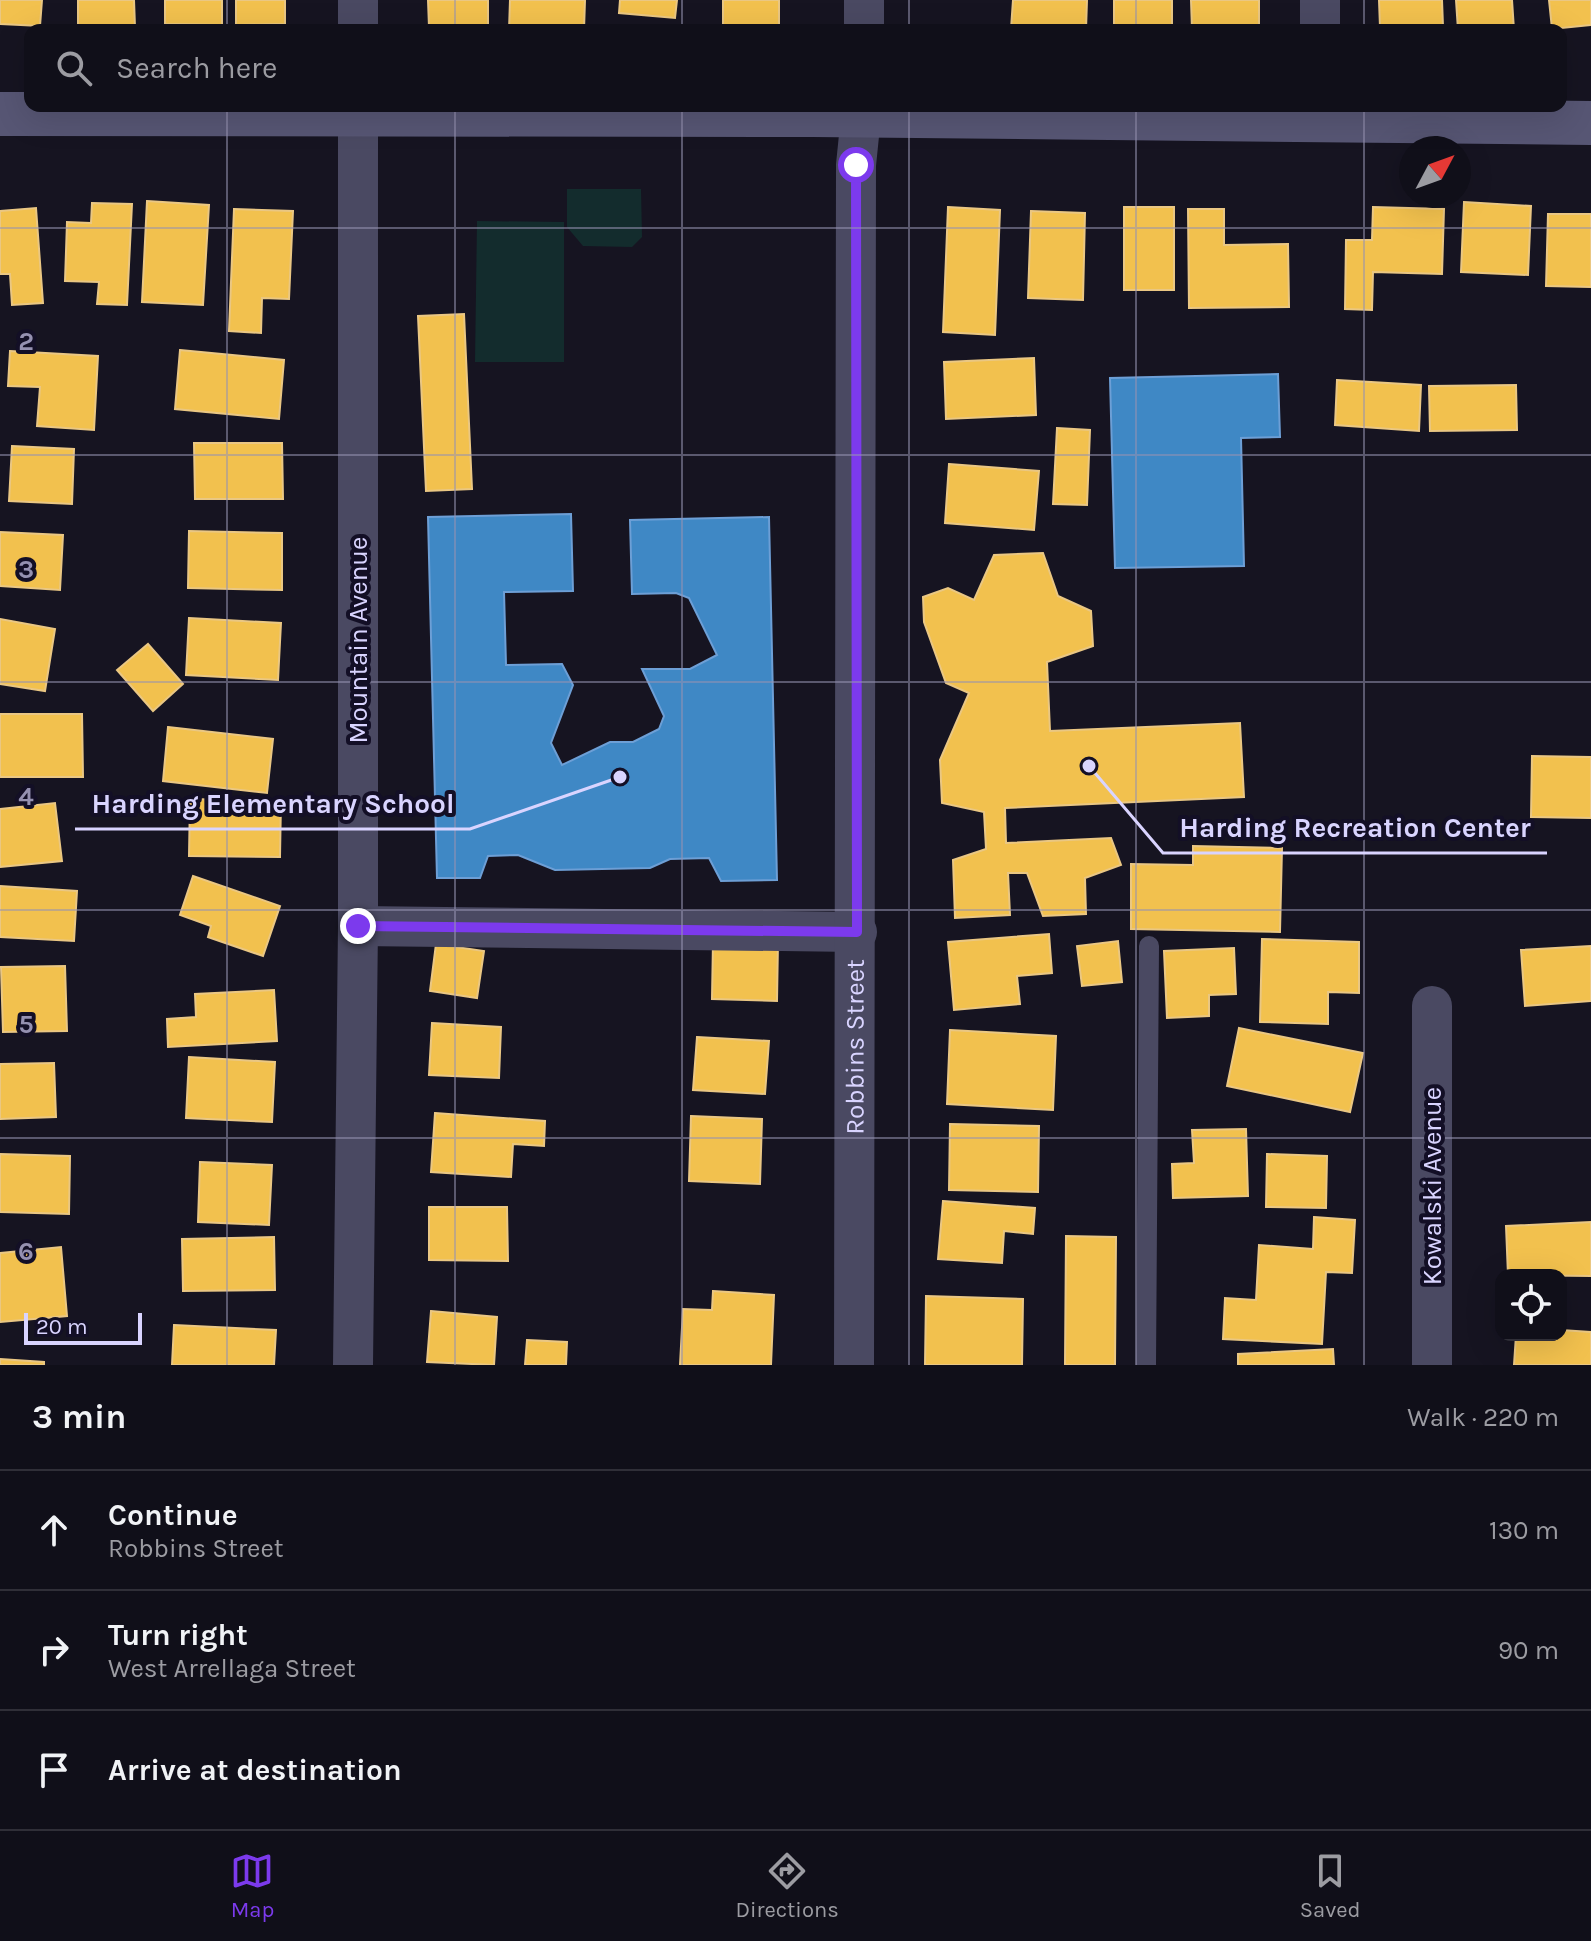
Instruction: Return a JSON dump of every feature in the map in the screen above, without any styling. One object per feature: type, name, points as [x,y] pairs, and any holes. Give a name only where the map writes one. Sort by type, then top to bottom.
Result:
[{"type":"street","points":[[358,0],[358,24]]},
{"type":"street","points":[[864,0],[864,24]]},
{"type":"street","points":[[1320,0],[1320,24]]},
{"type":"street","points":[[0,114],[179,112]]},
{"type":"street","name":"Mountain Avenue","points":[[353,1365],[358,926],[358,112]]},
{"type":"street","points":[[862,112],[1317,113],[1591,123]]},
{"type":"street","name":"Robbins Street","points":[[854,1365],[856,165],[862,112]]},
{"type":"street","points":[[358,926],[857,932]]},
{"type":"street","name":"Kowalski Avenue","points":[[1432,1006],[1432,1365]]},
{"type":"lane","points":[[1146,1365],[1149,946]]},
{"type":"green space","points":[[567,189],[641,189],[642,237],[632,247],[583,246],[567,227]]},
{"type":"green space","points":[[477,221],[564,222],[564,362],[475,362]]},
{"type":"building: Homes","points":[[0,0],[42,0],[40,24],[0,24]]},
{"type":"building: Homes","points":[[78,0],[134,0],[135,24],[78,24]]},
{"type":"building: Homes","points":[[165,0],[222,0],[222,24],[165,24]]},
{"type":"building: Homes","points":[[236,0],[285,0],[285,24],[236,24]]},
{"type":"building: Homes","points":[[428,0],[488,0],[488,24],[429,24]]},
{"type":"building: Homes","points":[[510,0],[585,0],[584,24],[509,24]]},
{"type":"building: Homes","points":[[620,0],[677,0],[675,18],[619,13]]},
{"type":"building: Homes","points":[[723,0],[779,0],[779,24],[723,24]]},
{"type":"building: Homes","points":[[1013,0],[1087,0],[1086,24],[1011,24]]},
{"type":"building: Homes","points":[[1114,0],[1172,0],[1172,24],[1114,24]]},
{"type":"building: Homes","points":[[1191,0],[1259,0],[1259,24],[1192,24]]},
{"type":"building: Homes","points":[[1379,0],[1442,0],[1443,24],[1380,24]]},
{"type":"building: Homes","points":[[1456,0],[1512,0],[1514,24],[1458,24]]},
{"type":"building: Homes","points":[[1549,0],[1591,0],[1591,25],[1567,27],[1567,24],[1551,24]]},
{"type":"building: Homes","points":[[147,201],[209,205],[203,305],[142,302]]},
{"type":"building: Homes","points":[[1471,202],[1531,206],[1528,275],[1461,272],[1464,208],[1471,208]]},
{"type":"building: Homes","points":[[92,203],[132,204],[127,305],[97,304],[99,282],[65,281],[67,222],[91,223]]},
{"type":"building: Homes","points":[[948,207],[1000,210],[995,335],[943,332]]},
{"type":"building: Homes","points":[[1124,207],[1174,207],[1174,290],[1124,290]]},
{"type":"building: Homes","points":[[1373,207],[1444,209],[1442,274],[1373,272],[1372,310],[1345,309],[1346,240],[1372,240]]},
{"type":"building: Homes","points":[[36,208],[43,303],[12,305],[10,274],[0,274],[0,211]]},
{"type":"building: Homes","points":[[234,209],[293,211],[289,299],[262,298],[261,333],[229,331]]},
{"type":"building: Homes","points":[[1188,209],[1224,209],[1224,245],[1288,244],[1289,307],[1189,308]]},
{"type":"building: Homes","points":[[1031,211],[1085,213],[1083,300],[1028,298]]},
{"type":"building: Homes","points":[[1548,214],[1591,214],[1591,287],[1546,286]]},
{"type":"building: Homes","points":[[464,314],[472,489],[426,491],[418,316]]},
{"type":"building: Homes","points":[[180,350],[284,360],[279,419],[175,409]]},
{"type":"building: Homes","points":[[10,351],[98,356],[94,430],[37,426],[40,387],[8,386]]},
{"type":"building: Homes","points":[[1034,358],[1036,415],[946,419],[944,362]]},
{"type":"building: Homes","points":[[1337,380],[1421,385],[1419,431],[1335,425]]},
{"type":"building: Homes","points":[[1516,385],[1517,430],[1430,431],[1429,386]]},
{"type":"building: Homes","points":[[1057,428],[1090,430],[1087,505],[1053,504]]},
{"type":"building: Homes","points":[[194,443],[282,443],[283,499],[195,499]]},
{"type":"building: Homes","points":[[12,446],[74,449],[72,504],[9,501]]},
{"type":"building: Homes","points":[[949,464],[1039,471],[1034,530],[945,523]]},
{"type":"building: Homes","points":[[189,531],[282,533],[282,590],[188,588]]},
{"type":"building: Homes","points":[[0,532],[63,535],[60,590],[0,586]]},
{"type":"building: Homes","points":[[1043,553],[1058,596],[1091,611],[1093,646],[1047,662],[1050,731],[1240,723],[1244,797],[1005,808],[1006,843],[1111,838],[1121,865],[1085,878],[1086,914],[1043,916],[1027,873],[1008,873],[1010,915],[955,918],[953,860],[986,849],[984,812],[942,803],[940,760],[969,693],[946,683],[924,622],[923,597],[948,588],[974,600],[994,555]]},
{"type":"building: Homes","points":[[189,618],[281,623],[278,680],[186,675]]},
{"type":"building: Homes","points":[[0,619],[55,629],[45,691],[0,684]]},
{"type":"building: Homes","points":[[148,644],[183,684],[153,711],[117,670]]},
{"type":"building: Homes","points":[[0,714],[82,714],[83,777],[0,777]]},
{"type":"building: Homes","points":[[168,727],[273,739],[267,793],[163,781]]},
{"type":"building: Homes","points":[[1532,756],[1591,757],[1591,818],[1531,817]]},
{"type":"building: Homes","points":[[190,799],[281,801],[280,857],[189,856]]},
{"type":"building: Homes","points":[[55,803],[62,861],[0,867],[0,809]]},
{"type":"building: Homes","points":[[1193,846],[1282,848],[1280,932],[1131,929],[1131,864],[1193,865]]},
{"type":"building: Homes","points":[[193,876],[280,906],[263,956],[208,937],[211,926],[180,915]]},
{"type":"building: Homes","points":[[0,886],[77,891],[74,941],[0,937]]},
{"type":"building: Homes","points":[[1049,934],[1052,973],[1017,976],[1020,1004],[954,1010],[948,942]]},
{"type":"building: Homes","points":[[1262,939],[1359,942],[1359,993],[1328,992],[1328,1024],[1260,1022]]},
{"type":"building: Homes","points":[[713,941],[778,942],[777,1001],[712,999]]},
{"type":"building: Homes","points":[[1118,941],[1122,982],[1082,986],[1077,946]]},
{"type":"building: Homes","points":[[436,944],[484,951],[477,998],[430,991]]},
{"type":"building: Homes","points":[[1591,946],[1591,1001],[1525,1006],[1521,950]]},
{"type":"building: Homes","points":[[1234,948],[1236,994],[1209,995],[1209,1016],[1167,1018],[1164,951]]},
{"type":"building: Homes","points":[[65,966],[67,1031],[3,1032],[1,967]]},
{"type":"building: Homes","points":[[274,990],[277,1041],[168,1047],[167,1019],[196,1017],[195,994]]},
{"type":"building: Homes","points":[[432,1023],[501,1027],[499,1078],[429,1075]]},
{"type":"building: Homes","points":[[1239,1028],[1363,1053],[1350,1112],[1227,1086]]},
{"type":"building: Homes","points":[[950,1030],[1056,1036],[1053,1110],[947,1104]]},
{"type":"building: Homes","points":[[697,1037],[769,1041],[765,1094],[693,1090]]},
{"type":"building: Homes","points":[[189,1057],[275,1062],[272,1122],[186,1118]]},
{"type":"building: Homes","points":[[54,1063],[56,1117],[0,1119],[0,1064]]},
{"type":"building: Homes","points":[[435,1113],[545,1121],[544,1146],[513,1144],[511,1177],[431,1172]]},
{"type":"building: Homes","points":[[691,1116],[762,1119],[760,1184],[689,1181]]},
{"type":"building: Homes","points":[[950,1124],[1039,1126],[1038,1192],[949,1190]]},
{"type":"building: Homes","points":[[1246,1129],[1248,1196],[1173,1198],[1172,1164],[1194,1163],[1192,1130]]},
{"type":"building: Homes","points":[[0,1154],[70,1156],[69,1214],[0,1212]]},
{"type":"building: Homes","points":[[1267,1154],[1327,1156],[1326,1208],[1266,1207]]},
{"type":"building: Homes","points":[[200,1162],[272,1165],[269,1225],[198,1222]]},
{"type":"building: Homes","points":[[943,1201],[1035,1208],[1033,1234],[1004,1231],[1002,1263],[938,1259]]},
{"type":"building: Homes","points":[[429,1207],[507,1207],[508,1261],[429,1260]]},
{"type":"building: Homes","points":[[1314,1217],[1355,1220],[1352,1273],[1326,1272],[1322,1344],[1223,1339],[1225,1298],[1256,1300],[1259,1245],[1313,1249]]},
{"type":"building: Homes","points":[[1591,1222],[1591,1276],[1567,1276],[1567,1269],[1508,1269],[1506,1226]]},
{"type":"building: Homes","points":[[1066,1236],[1116,1237],[1115,1365],[1065,1365]]},
{"type":"building: Homes","points":[[274,1237],[275,1290],[183,1291],[182,1239]]},
{"type":"building: Homes","points":[[61,1247],[67,1316],[0,1322],[0,1253]]},
{"type":"building: Homes","points":[[713,1291],[774,1295],[771,1365],[680,1365],[683,1309],[712,1310]]},
{"type":"building: Homes","points":[[926,1296],[1023,1299],[1022,1365],[925,1365]]},
{"type":"building: Homes","points":[[431,1311],[497,1317],[494,1365],[427,1362]]},
{"type":"building: Homes","points":[[174,1325],[276,1330],[274,1365],[172,1365]]},
{"type":"building: Homes","points":[[1567,1330],[1591,1332],[1591,1365],[1514,1365],[1516,1341],[1567,1341]]},
{"type":"building: Homes","points":[[527,1340],[567,1342],[566,1365],[525,1365]]},
{"type":"building: Homes","points":[[1333,1349],[1334,1365],[1238,1365],[1238,1354]]},
{"type":"building: Homes","points":[[0,1359],[44,1362],[44,1365],[0,1365]]},
{"type":"building: Schools","points":[[1278,374],[1280,437],[1241,438],[1244,566],[1115,568],[1110,378]]},
{"type":"building: Schools","points":[[571,514],[573,591],[504,592],[506,665],[562,664],[573,685],[551,743],[562,765],[610,742],[633,742],[659,729],[664,716],[642,669],[690,669],[717,655],[689,598],[676,593],[632,594],[630,520],[769,517],[777,880],[721,881],[709,858],[670,859],[650,868],[555,870],[518,855],[488,856],[480,878],[437,878],[428,517]]},
{"type":"place","name":"Harding Recreation Center","points":[[1089,766]]},
{"type":"place","name":"Harding Elementary School","points":[[620,777]]},
{"type":"route","points":[[358,926],[857,932],[856,165]]}]
